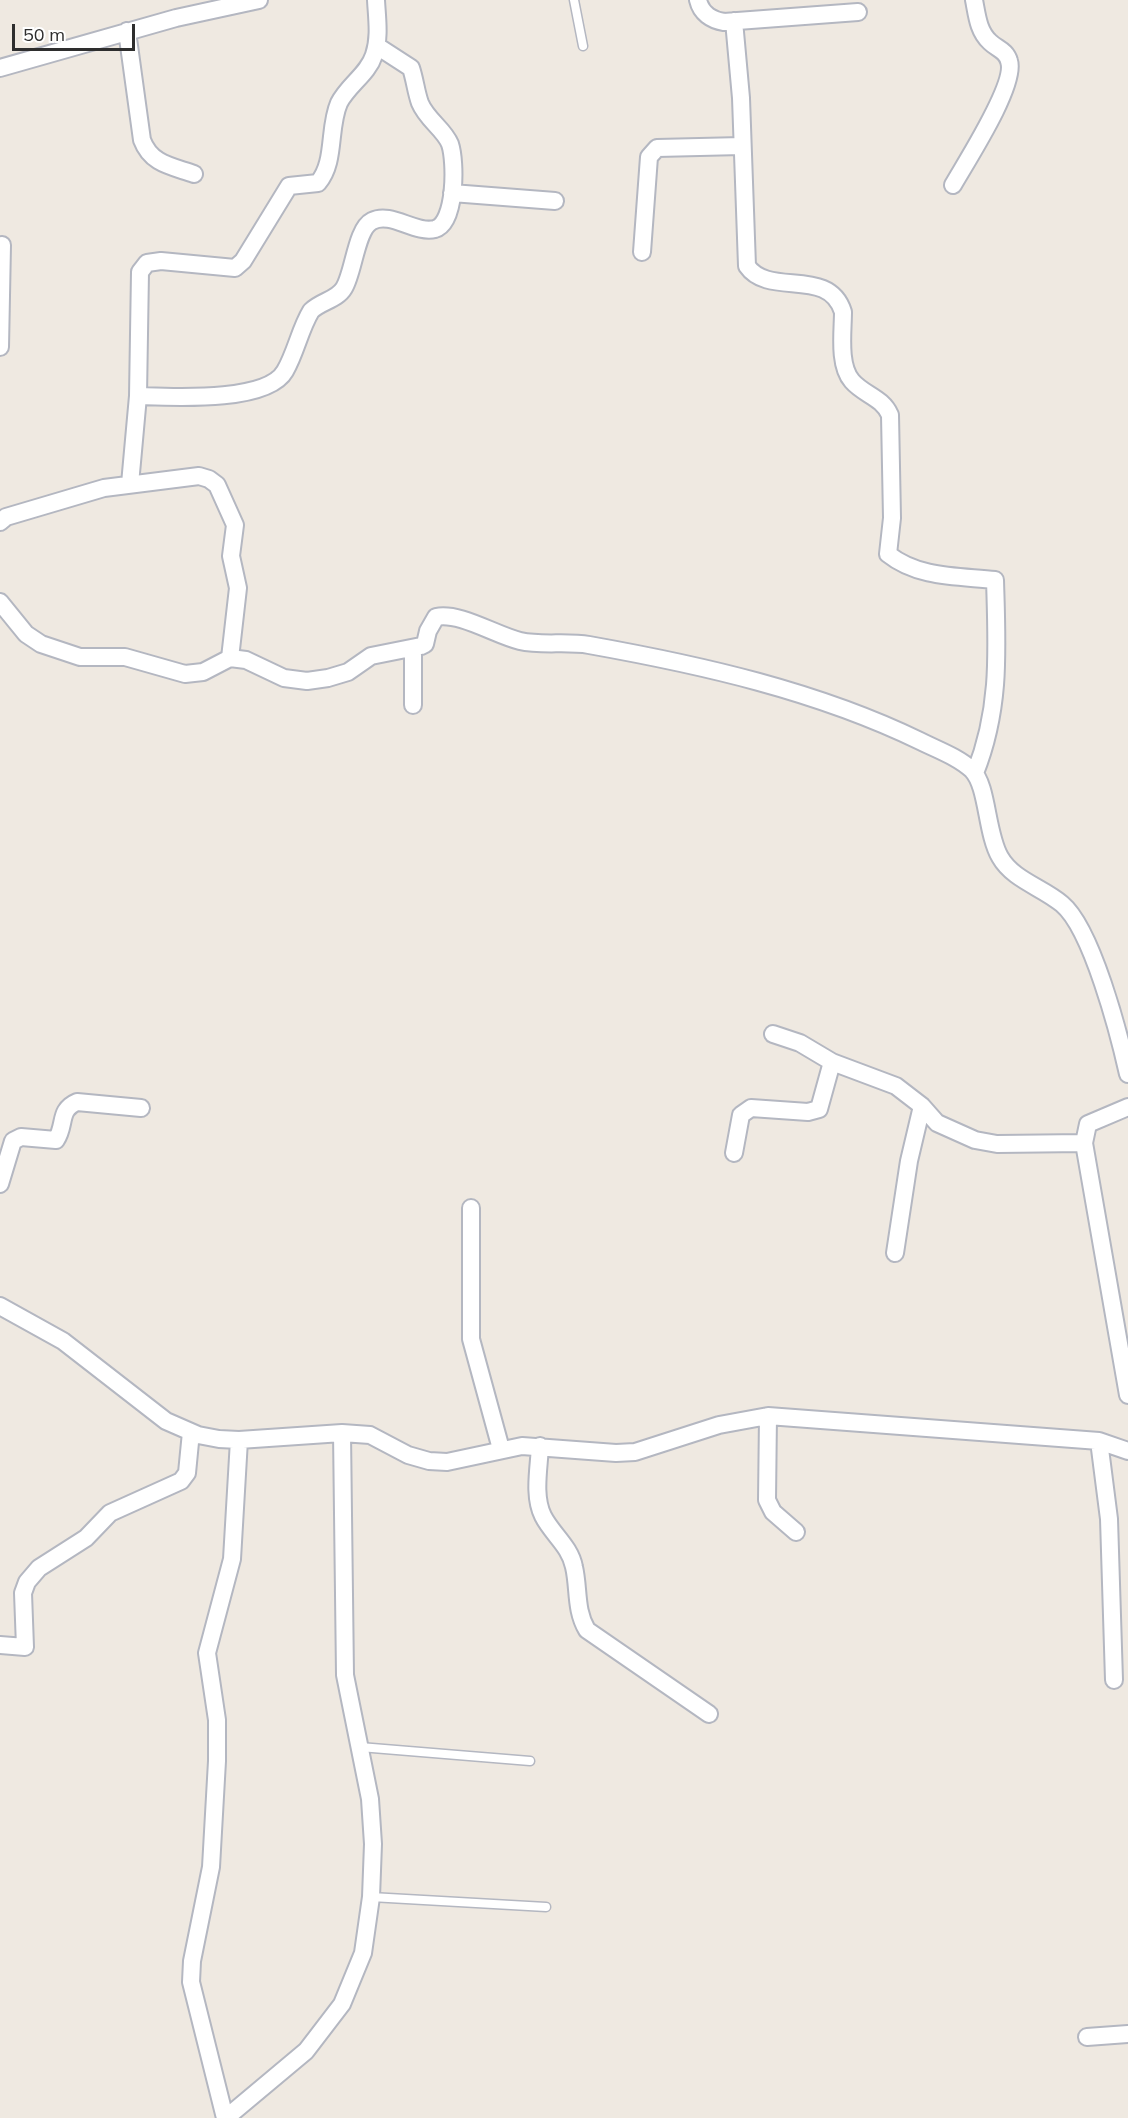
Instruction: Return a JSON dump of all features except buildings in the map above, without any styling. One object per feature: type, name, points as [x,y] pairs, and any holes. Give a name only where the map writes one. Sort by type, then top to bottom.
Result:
[{"type":"street","points":[[130,484],[138,396],[140,272],[147,263],[160,261],[235,268],[243,261],[289,186],[298,183],[318,183],[326,174],[338,106],[349,86],[374,58],[379,38],[376,0]]},
{"type":"street","points":[[698,0],[700,7],[708,17],[718,21],[858,12]]},
{"type":"street","points":[[952,185],[996,110],[1010,76],[1010,62],[1005,52],[990,43],[979,26],[974,0]]},
{"type":"street","points":[[0,68],[159,23],[254,1]]},
{"type":"street","points":[[734,21],[741,98],[747,266],[753,274],[763,279],[812,284],[834,295],[843,312],[845,368],[852,381],[885,404],[890,415],[892,518],[888,554],[904,567],[926,573],[994,580],[998,675],[986,746],[975,773]]},
{"type":"street","points":[[133,30],[142,140],[147,153],[154,160],[194,174]]},
{"type":"street","points":[[138,396],[207,397],[266,386],[278,380],[285,371],[311,310],[319,303],[338,295],[345,287],[363,231],[370,222],[380,218],[426,231],[438,228],[447,218],[452,205],[451,147],[421,104],[411,68],[377,46]]},
{"type":"street","points":[[642,252],[649,157],[652,151],[657,148],[742,146]]},
{"type":"street","points":[[452,193],[555,201]]},
{"type":"street","points":[[0,347],[2,244]]},
{"type":"street","points":[[0,522],[6,517],[86,493],[130,484],[199,476],[209,479],[217,485],[235,525],[231,556],[238,588],[230,658]]},
{"type":"street","points":[[0,602],[32,640],[80,657],[125,657],[185,675],[202,672],[230,658],[246,660],[284,678],[307,681],[348,672],[371,656],[385,651],[413,648],[425,644],[433,620],[441,616],[456,618],[521,641],[585,644],[738,676],[882,723],[962,762],[975,773],[983,793],[989,834],[1008,869],[1063,904],[1079,926],[1116,1020],[1128,1074]]},
{"type":"street","points":[[413,648],[413,705]]},
{"type":"street","points":[[773,1034],[800,1042],[832,1062],[896,1086],[922,1107],[937,1124],[975,1140],[997,1144],[1084,1143]]},
{"type":"street","points":[[734,1153],[741,1115],[751,1107],[808,1112],[819,1109],[832,1062]]},
{"type":"street","points":[[0,1184],[13,1141],[21,1137],[56,1140],[60,1133],[63,1112],[68,1106],[77,1102],[141,1108]]},
{"type":"street","points":[[896,1253],[909,1161],[922,1107]]},
{"type":"street","points":[[1128,1107],[1088,1124],[1084,1143],[1122,1320],[1128,1395]]},
{"type":"street","points":[[471,1208],[471,1339],[501,1449]]},
{"type":"street","points":[[0,1306],[63,1341],[146,1408],[166,1421],[190,1432],[238,1440],[342,1433],[370,1435],[408,1455],[429,1461],[465,1460],[501,1449],[540,1446],[616,1453],[635,1452],[719,1425],[768,1416],[1099,1441],[1128,1451]]},
{"type":"street","points":[[768,1416],[767,1500],[773,1512],[796,1532]]},
{"type":"street","points":[[0,1645],[25,1647],[23,1593],[27,1582],[39,1568],[86,1539],[110,1513],[181,1481],[187,1473],[190,1432]]},
{"type":"street","points":[[238,1440],[232,1559],[207,1653],[217,1720],[217,1761],[211,1867],[192,1961],[191,1982],[226,2118],[306,2051],[342,2004],[363,1953],[371,1897],[373,1845],[370,1799],[345,1675],[342,1433]]},
{"type":"street","points":[[1099,1441],[1109,1519],[1114,1680]]},
{"type":"street","points":[[540,1446],[538,1500],[547,1523],[570,1554],[574,1567],[580,1619],[587,1630],[709,1714]]},
{"type":"street","points":[[1088,2037],[1128,2034]]},
{"type":"lane","points":[[574,0],[583,46]]},
{"type":"lane","points":[[360,1747],[530,1761]]},
{"type":"lane","points":[[371,1897],[546,1907]]}]
